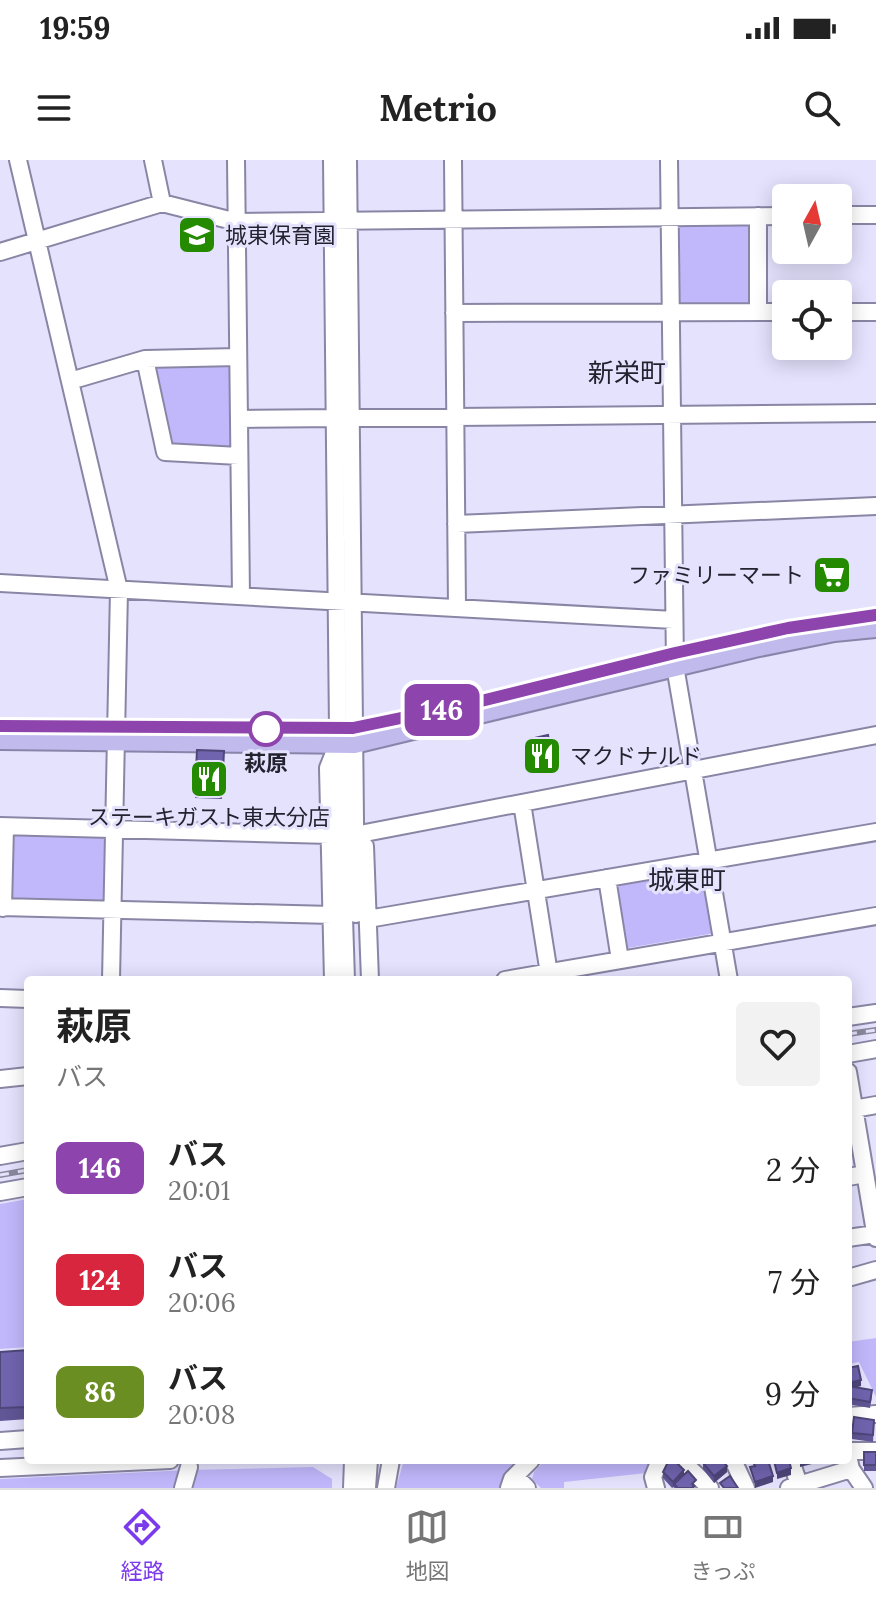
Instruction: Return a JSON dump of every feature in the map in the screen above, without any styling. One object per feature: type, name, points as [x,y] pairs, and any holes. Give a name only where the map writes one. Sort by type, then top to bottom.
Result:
[{"type":"highway","points":[[0,738],[116,734],[346,735],[829,620],[876,615]]},
{"type":"highway","points":[[675,659],[834,630],[876,626]]},
{"type":"highway","points":[[0,726],[116,734]]},
{"type":"street","points":[[18,160],[119,590],[111,976]]},
{"type":"street","points":[[153,160],[162,203]]},
{"type":"street","points":[[236,160],[241,596]]},
{"type":"street","points":[[332,160],[341,221]]},
{"type":"street","points":[[348,160],[341,221],[344,602],[350,896],[357,976]]},
{"type":"street","points":[[453,160],[457,608]]},
{"type":"street","points":[[669,160],[675,659],[728,976]]},
{"type":"street","points":[[0,252],[162,203],[237,222],[772,216]]},
{"type":"street","points":[[852,215],[876,215]]},
{"type":"street","points":[[758,216],[758,312]]},
{"type":"street","points":[[454,313],[772,312]]},
{"type":"street","points":[[852,312],[876,312]]},
{"type":"street","points":[[70,381],[145,359],[238,357]]},
{"type":"street","points":[[145,359],[165,452],[239,456]]},
{"type":"street","points":[[239,419],[876,413]]},
{"type":"street","points":[[456,524],[876,506]]},
{"type":"street","points":[[0,583],[674,620]]},
{"type":"street","points":[[346,735],[363,776],[370,976]]},
{"type":"street","points":[[333,976],[328,768],[346,735]]},
{"type":"street","points":[[365,833],[876,735]]},
{"type":"street","points":[[522,803],[550,976],[620,960],[876,916]]},
{"type":"street","points":[[330,835],[2,826],[1,908],[332,915]]},
{"type":"street","points":[[368,919],[876,832]]},
{"type":"street","points":[[607,878],[620,960]]},
{"type":"street","points":[[346,976],[350,896]]},
{"type":"street","points":[[0,998],[24,999]]},
{"type":"street","points":[[852,1016],[876,1013]]},
{"type":"street","points":[[852,1053],[876,1049]]},
{"type":"street","points":[[0,1079],[24,1076]]},
{"type":"street","points":[[852,1109],[876,1105]]},
{"type":"street","points":[[852,1120],[857,1175],[874,1215],[876,1236],[852,1238]]},
{"type":"street","points":[[0,1156],[24,1152]]},
{"type":"street","points":[[0,1192],[24,1188]]},
{"type":"street","points":[[852,1277],[876,1270]]},
{"type":"street","points":[[852,1416],[876,1414]]},
{"type":"street","points":[[0,1441],[24,1439]]},
{"type":"street","points":[[852,1458],[876,1451]]},
{"type":"street","points":[[0,1468],[85,1464]]},
{"type":"street","points":[[352,1488],[353,1464]]},
{"type":"street","points":[[367,1488],[369,1464]]},
{"type":"street","points":[[386,1488],[390,1464]]},
{"type":"street","points":[[527,1488],[512,1482],[528,1464]]},
{"type":"street","points":[[656,1488],[653,1477],[658,1464]]},
{"type":"street","points":[[685,1464],[710,1488]]},
{"type":"street","points":[[735,1464],[746,1488]]},
{"type":"street","points":[[791,1464],[794,1486],[839,1464]]},
{"type":"street","points":[[852,1464],[864,1488]]},
{"type":"street","points":[[183,1488],[189,1467]]},
{"type":"shaded area","points":[[749,222],[753,226],[751,304],[677,305],[676,227],[681,223]]},
{"type":"shaded area","points":[[156,363],[226,363],[233,366],[232,443],[226,449],[170,447],[153,368]]},
{"type":"shaded area","points":[[12,833],[101,835],[107,838],[105,902],[7,899]]},
{"type":"shaded area","points":[[703,865],[715,933],[622,949],[610,882]]},
{"type":"shaded area","points":[[24,1200],[24,1347],[0,1349],[0,1204]]},
{"type":"shaded area","points":[[876,1338],[876,1397],[859,1362],[852,1363],[852,1341]]},
{"type":"shaded area","points":[[403,1464],[518,1464],[503,1488],[396,1488]]},
{"type":"shaded area","points":[[541,1464],[649,1464],[646,1473],[564,1482],[564,1488],[541,1488],[532,1479]]},
{"type":"shaded area","points":[[313,1467],[332,1479],[332,1488],[0,1488],[0,1479]]},
{"type":"building","name":"マクドナルド","points":[[548,735],[554,765],[539,769],[530,739]]},
{"type":"building","name":"ステーキガスト東大分店","points":[[197,750],[224,751],[222,790],[195,789]]},
{"type":"building","points":[[24,1350],[24,1407],[0,1408],[0,1352]]},
{"type":"building","points":[[858,1366],[861,1380],[852,1382],[852,1367]]},
{"type":"building","points":[[852,1387],[872,1390],[870,1402],[852,1399]]},
{"type":"building","points":[[854,1417],[874,1420],[873,1435],[852,1433]]},
{"type":"building","points":[[864,1452],[876,1452],[876,1465],[864,1465]]},
{"type":"building","points":[[667,1464],[678,1464],[684,1470],[673,1482],[663,1472]]},
{"type":"building","points":[[704,1464],[725,1464],[727,1466],[714,1476]]},
{"type":"building","points":[[769,1464],[773,1476],[755,1482],[750,1467]]},
{"type":"building","points":[[775,1464],[790,1464],[791,1468],[777,1473]]},
{"type":"building","points":[[688,1471],[696,1480],[692,1484],[694,1486],[678,1488],[674,1484]]},
{"type":"building","points":[[730,1476],[738,1488],[724,1488],[720,1483]]},
{"type":"railway","points":[[852,1033],[876,1030]]},
{"type":"railway","points":[[0,1175],[24,1171]]},
{"type":"bus line","name":"146","points":[[0,726],[353,728],[473,703],[788,628],[876,615]]},
{"type":"place","name":"城東保育園","points":[[197,235]]},
{"type":"place","name":"ファミリーマート","points":[[832,575]]},
{"type":"place","name":"萩原","points":[[266,729]]},
{"type":"place","name":"マクドナルド","points":[[542,756]]},
{"type":"place","name":"ステーキガスト東大分店","points":[[209,779]]},
{"type":"district","name":"新栄町","points":[[627,372]]},
{"type":"district","name":"城東町","points":[[687,879]]}]
